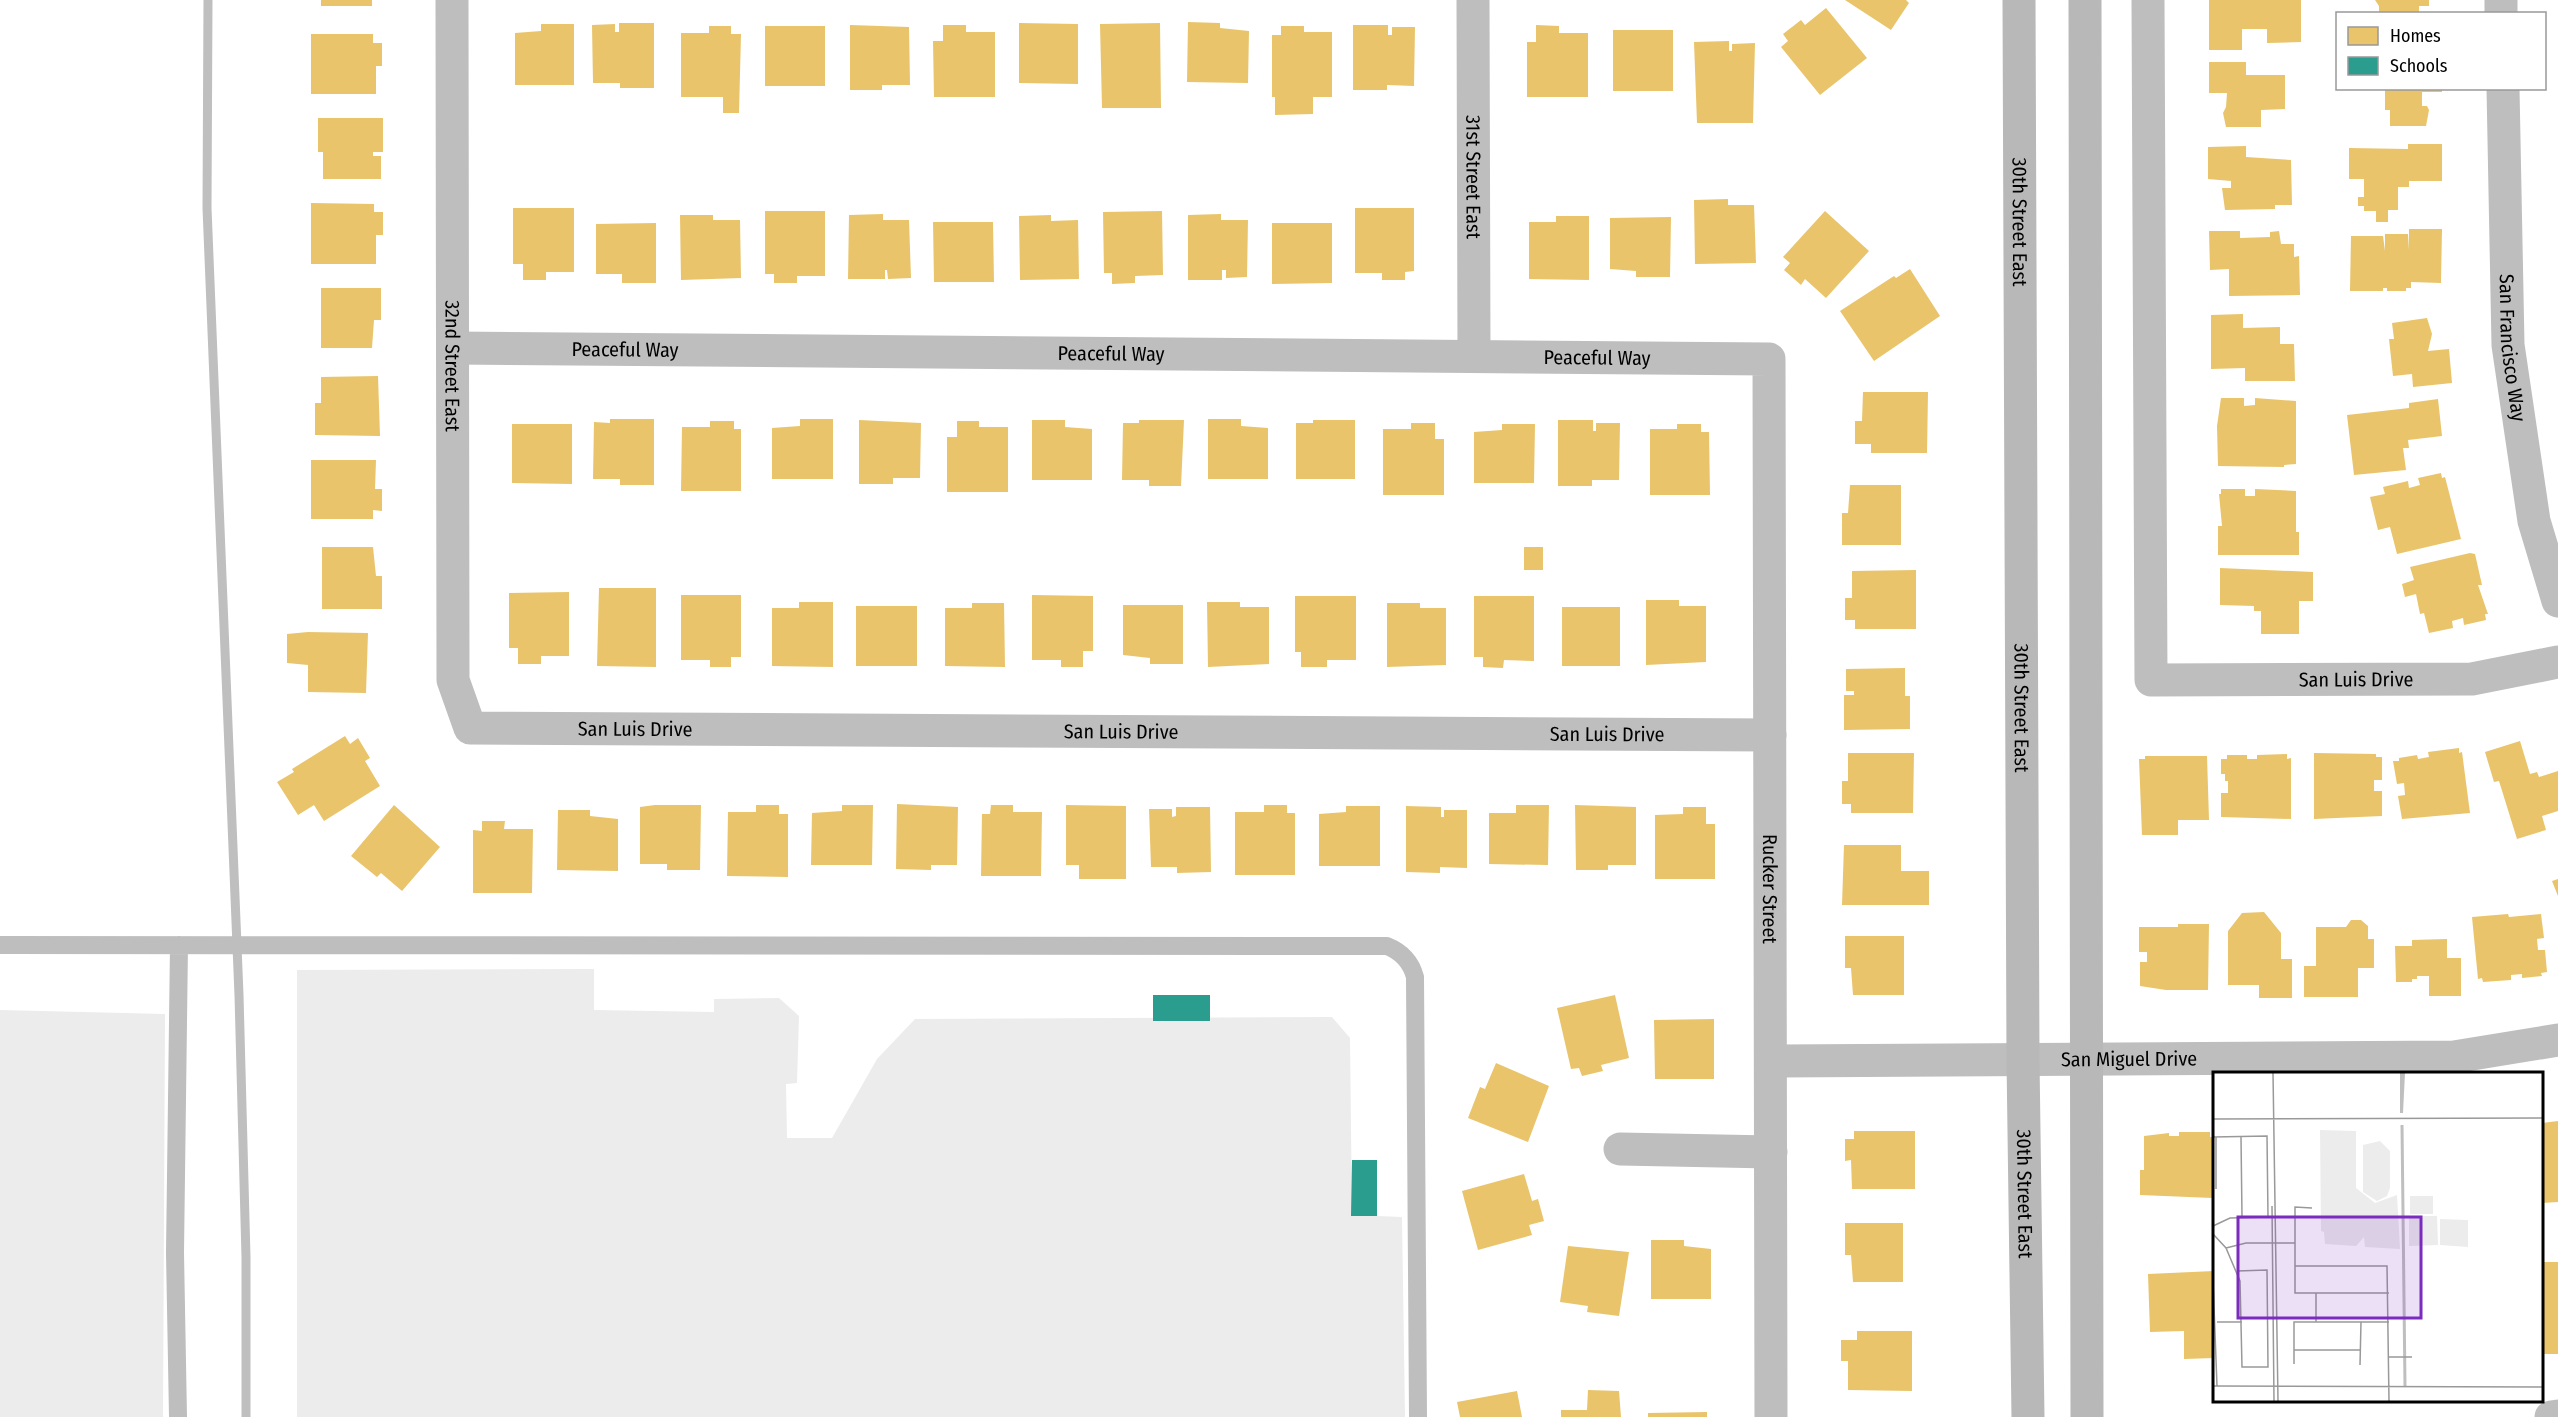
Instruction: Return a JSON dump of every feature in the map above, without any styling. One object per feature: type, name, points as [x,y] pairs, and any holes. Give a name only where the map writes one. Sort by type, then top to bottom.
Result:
[{"type":"main road","name":"30th Street East","points":[[2019,0],[2023,1060],[2028,1417]]},
{"type":"main road","points":[[2085,0],[2087,1417]]},
{"type":"street","name":"32nd Street East","points":[[452,0],[453,680],[470,728]]},
{"type":"street","name":"31st Street East","points":[[1473,0],[1474,355]]},
{"type":"street","name":"San Luis Drive","points":[[2148,0],[2151,680],[2472,679],[2558,662]]},
{"type":"street","name":"San Francisco Way","points":[[2503,90],[2508,345],[2534,522],[2558,601]]},
{"type":"street","name":"Peaceful Way","points":[[454,348],[1769,359]]},
{"type":"street","name":"Rucker Street","points":[[1769,359],[1771,1417]]},
{"type":"street","name":"San Luis Drive","points":[[470,728],[1770,735]]},
{"type":"street","name":"San Miguel Drive","points":[[1770,1061],[2454,1057],[2558,1040]]},
{"type":"street","points":[[1620,1149],[1770,1152]]},
{"type":"street","points":[[2551,1417],[2558,1416]]},
{"type":"lane","points":[[0,945],[1387,946],[1395,949],[1411,964],[1415,977],[1418,1417]]},
{"type":"lane","points":[[178,1417],[175,1253],[179,945]]},
{"type":"shaded area","points":[[594,969],[594,1010],[714,1012],[714,999],[779,998],[799,1016],[797,1083],[786,1084],[787,1138],[832,1138],[877,1059],[915,1019],[1332,1017],[1350,1038],[1352,1215],[1402,1217],[1405,1417],[297,1417],[297,970]]},
{"type":"shaded area","points":[[0,1010],[165,1014],[163,1417],[0,1417]]},
{"type":"building: Homes","points":[[321,0],[372,0],[372,6],[321,6]]},
{"type":"building: Homes","points":[[1845,0],[1906,0],[1909,3],[1891,30]]},
{"type":"building: Homes","points":[[2209,0],[2301,0],[2301,42],[2267,43],[2267,29],[2242,29],[2242,50],[2209,50]]},
{"type":"building: Homes","points":[[2375,0],[2429,0],[2429,6],[2419,6],[2419,12],[2379,12],[2379,6]]},
{"type":"building: Homes","points":[[1826,8],[1867,58],[1820,95],[1781,47],[1788,41],[1783,34],[1801,20],[1805,25]]},
{"type":"building: Homes","points":[[1188,22],[1220,23],[1220,28],[1249,31],[1248,83],[1187,82]]},
{"type":"building: Homes","points":[[619,23],[654,23],[654,88],[620,88],[620,83],[593,83],[592,25],[615,24],[615,32],[619,32]]},
{"type":"building: Homes","points":[[1019,23],[1078,24],[1078,84],[1019,83]]},
{"type":"building: Homes","points":[[1160,23],[1161,108],[1102,108],[1100,24]]},
{"type":"building: Homes","points":[[541,24],[574,24],[574,85],[515,85],[515,33],[541,31]]},
{"type":"building: Homes","points":[[850,25],[909,27],[910,85],[882,85],[882,90],[850,90]]},
{"type":"building: Homes","points":[[943,25],[966,25],[966,32],[995,32],[995,97],[934,97],[933,41],[943,41]]},
{"type":"building: Homes","points":[[1353,25],[1388,25],[1388,35],[1392,35],[1392,27],[1415,27],[1414,86],[1387,85],[1387,90],[1353,90]]},
{"type":"building: Homes","points":[[1536,25],[1559,26],[1559,33],[1588,33],[1588,97],[1527,97],[1527,42],[1536,42]]},
{"type":"building: Homes","points":[[709,26],[731,26],[731,34],[741,34],[739,113],[723,113],[723,97],[681,97],[681,33],[709,33]]},
{"type":"building: Homes","points":[[765,26],[825,26],[825,86],[765,86]]},
{"type":"building: Homes","points":[[1281,26],[1304,26],[1304,32],[1332,32],[1332,97],[1313,97],[1313,114],[1275,115],[1275,97],[1272,97],[1272,35],[1281,35]]},
{"type":"building: Homes","points":[[1613,30],[1673,30],[1673,91],[1613,91]]},
{"type":"building: Homes","points":[[311,34],[373,34],[373,43],[382,43],[382,66],[376,66],[376,94],[311,94]]},
{"type":"building: Homes","points":[[1729,41],[1729,51],[1732,51],[1732,44],[1755,43],[1753,123],[1697,123],[1694,42]]},
{"type":"building: Homes","points":[[2209,62],[2246,62],[2246,75],[2285,75],[2285,109],[2261,110],[2261,127],[2226,127],[2223,113],[2227,93],[2209,93]]},
{"type":"building: Homes","points":[[2385,90],[2442,90],[2442,92],[2422,92],[2422,106],[2427,106],[2429,110],[2426,126],[2390,126],[2390,110],[2385,110]]},
{"type":"building: Homes","points":[[318,118],[383,118],[383,152],[373,152],[373,156],[381,156],[381,179],[323,179],[323,152],[318,152]]},
{"type":"building: Homes","points":[[2408,144],[2442,144],[2442,181],[2409,181],[2409,187],[2398,187],[2398,210],[2388,210],[2388,222],[2376,222],[2376,211],[2364,211],[2364,206],[2358,206],[2358,197],[2364,197],[2364,179],[2349,179],[2349,148],[2408,149]]},
{"type":"building: Homes","points":[[2246,146],[2246,157],[2291,160],[2292,205],[2275,205],[2275,209],[2225,210],[2222,188],[2231,188],[2231,181],[2208,179],[2208,147]]},
{"type":"building: Homes","points":[[1728,199],[1728,205],[1754,205],[1756,263],[1695,264],[1694,200]]},
{"type":"building: Homes","points":[[311,203],[374,204],[374,212],[383,212],[383,235],[376,235],[376,264],[311,264]]},
{"type":"building: Homes","points":[[513,208],[574,208],[574,272],[546,272],[546,280],[523,280],[523,264],[513,264]]},
{"type":"building: Homes","points":[[1355,208],[1414,208],[1414,271],[1405,272],[1405,280],[1382,280],[1382,273],[1355,273]]},
{"type":"building: Homes","points":[[765,211],[825,211],[825,276],[797,276],[797,283],[774,283],[774,274],[765,274]]},
{"type":"building: Homes","points":[[1162,211],[1163,275],[1135,276],[1135,283],[1112,284],[1112,273],[1104,273],[1103,212]]},
{"type":"building: Homes","points":[[1825,211],[1869,251],[1826,298],[1805,279],[1801,285],[1784,270],[1790,263],[1783,257]]},
{"type":"building: Homes","points":[[883,214],[883,220],[909,220],[911,278],[888,279],[887,270],[885,270],[885,279],[848,279],[849,215]]},
{"type":"building: Homes","points":[[1221,214],[1221,220],[1248,220],[1247,277],[1226,278],[1226,270],[1222,270],[1222,280],[1188,280],[1188,215]]},
{"type":"building: Homes","points":[[680,215],[713,215],[713,220],[740,220],[741,278],[681,280]]},
{"type":"building: Homes","points":[[1051,215],[1051,221],[1078,220],[1079,279],[1020,280],[1019,216]]},
{"type":"building: Homes","points":[[1556,216],[1589,216],[1589,280],[1529,279],[1529,222],[1556,222]]},
{"type":"building: Homes","points":[[1671,217],[1670,277],[1636,277],[1636,271],[1610,269],[1610,218]]},
{"type":"building: Homes","points":[[933,222],[993,222],[994,282],[934,282]]},
{"type":"building: Homes","points":[[656,223],[656,283],[622,283],[622,274],[596,274],[596,224]]},
{"type":"building: Homes","points":[[1272,223],[1332,223],[1332,283],[1272,284]]},
{"type":"building: Homes","points":[[2409,229],[2442,229],[2441,283],[2411,282],[2411,288],[2406,288],[2406,291],[2387,291],[2387,288],[2383,288],[2383,291],[2350,291],[2351,236],[2383,236],[2385,251],[2385,234],[2408,234],[2409,250]]},
{"type":"building: Homes","points":[[2209,231],[2240,231],[2240,238],[2270,237],[2270,232],[2279,231],[2281,244],[2294,244],[2294,257],[2299,256],[2300,295],[2229,296],[2229,269],[2210,270]]},
{"type":"building: Homes","points":[[1910,269],[1940,316],[1874,361],[1840,311],[1894,276],[1896,278]]},
{"type":"building: Homes","points":[[321,288],[381,288],[381,320],[374,320],[372,348],[321,348]]},
{"type":"building: Homes","points":[[2243,314],[2243,328],[2280,327],[2280,344],[2294,344],[2295,381],[2245,381],[2245,368],[2211,369],[2211,315]]},
{"type":"building: Homes","points":[[2427,318],[2432,334],[2428,351],[2449,349],[2452,383],[2413,387],[2412,374],[2393,376],[2389,339],[2394,339],[2392,323]]},
{"type":"building: Homes","points":[[378,376],[380,436],[315,435],[315,403],[321,403],[321,377]]},
{"type":"building: Homes","points":[[1863,392],[1928,392],[1927,453],[1871,453],[1871,444],[1855,444],[1855,421],[1862,421]]},
{"type":"building: Homes","points":[[2221,398],[2244,398],[2244,406],[2255,405],[2255,398],[2296,401],[2296,464],[2284,465],[2284,467],[2218,466],[2217,426]]},
{"type":"building: Homes","points":[[2438,399],[2442,436],[2408,440],[2409,448],[2403,448],[2406,470],[2354,475],[2347,415],[2409,408],[2409,403]]},
{"type":"building: Homes","points":[[610,419],[654,419],[654,485],[620,485],[620,479],[593,479],[594,422],[610,423]]},
{"type":"building: Homes","points":[[800,419],[833,419],[833,479],[772,479],[772,428],[800,426]]},
{"type":"building: Homes","points":[[1208,419],[1241,419],[1241,426],[1268,428],[1268,479],[1208,479]]},
{"type":"building: Homes","points":[[859,420],[921,423],[920,478],[893,478],[893,484],[859,484]]},
{"type":"building: Homes","points":[[1032,420],[1065,420],[1065,427],[1092,429],[1092,480],[1032,480]]},
{"type":"building: Homes","points":[[1139,420],[1184,420],[1181,486],[1149,486],[1149,480],[1122,480],[1123,423],[1139,423]]},
{"type":"building: Homes","points":[[1313,420],[1355,420],[1355,479],[1296,479],[1296,423],[1313,423]]},
{"type":"building: Homes","points":[[1558,420],[1593,420],[1593,431],[1596,431],[1596,423],[1620,423],[1619,480],[1592,480],[1592,486],[1558,486]]},
{"type":"building: Homes","points":[[710,421],[734,421],[734,429],[741,429],[741,491],[681,491],[682,427],[710,427]]},
{"type":"building: Homes","points":[[957,421],[979,421],[979,427],[1008,427],[1008,492],[947,492],[947,437],[957,437]]},
{"type":"building: Homes","points":[[1411,423],[1435,423],[1435,439],[1444,439],[1444,495],[1383,495],[1383,429],[1411,429]]},
{"type":"building: Homes","points":[[512,424],[572,424],[572,484],[512,483]]},
{"type":"building: Homes","points":[[1502,424],[1535,424],[1534,483],[1474,483],[1474,432],[1502,430]]},
{"type":"building: Homes","points":[[1677,424],[1701,424],[1701,432],[1709,432],[1710,495],[1650,495],[1650,429],[1677,429]]},
{"type":"building: Homes","points":[[311,460],[376,460],[375,489],[382,489],[382,511],[373,510],[373,519],[311,519]]},
{"type":"building: Homes","points":[[2441,473],[2442,478],[2445,477],[2461,539],[2397,554],[2390,527],[2378,530],[2370,497],[2385,494],[2383,487],[2408,481],[2409,488],[2420,485],[2418,478]]},
{"type":"building: Homes","points":[[1850,485],[1901,485],[1901,545],[1842,545],[1842,513],[1848,513]]},
{"type":"building: Homes","points":[[2221,489],[2245,489],[2245,496],[2255,496],[2255,489],[2296,491],[2296,532],[2299,532],[2299,555],[2218,555],[2218,526],[2222,526],[2219,494],[2221,494]]},
{"type":"building: Homes","points":[[322,547],[373,547],[376,576],[382,576],[382,609],[322,609]]},
{"type":"building: Homes","points":[[1524,547],[1543,547],[1543,570],[1524,570]]},
{"type":"building: Homes","points":[[2470,553],[2475,554],[2482,585],[2478,585],[2488,614],[2485,614],[2486,620],[2464,625],[2463,618],[2452,621],[2453,628],[2429,633],[2424,613],[2420,614],[2416,594],[2405,597],[2402,584],[2414,580],[2410,567]]},
{"type":"building: Homes","points":[[2220,568],[2313,572],[2313,601],[2299,601],[2299,634],[2261,634],[2261,611],[2254,611],[2254,606],[2220,605]]},
{"type":"building: Homes","points":[[1916,570],[1916,629],[1855,629],[1855,620],[1845,620],[1845,598],[1852,598],[1852,571]]},
{"type":"building: Homes","points":[[599,588],[656,588],[656,667],[597,666]]},
{"type":"building: Homes","points":[[569,592],[569,656],[541,656],[541,664],[518,664],[518,648],[509,648],[509,593]]},
{"type":"building: Homes","points":[[681,595],[741,595],[741,657],[731,657],[731,667],[710,667],[710,660],[681,660]]},
{"type":"building: Homes","points":[[1032,595],[1093,596],[1093,651],[1083,651],[1083,667],[1061,667],[1061,660],[1032,660]]},
{"type":"building: Homes","points":[[1295,596],[1356,596],[1356,660],[1327,660],[1327,667],[1301,667],[1301,652],[1295,652]]},
{"type":"building: Homes","points":[[1474,596],[1534,596],[1534,661],[1504,660],[1503,668],[1483,667],[1483,657],[1474,657]]},
{"type":"building: Homes","points":[[1646,600],[1679,600],[1679,606],[1706,606],[1706,662],[1646,665]]},
{"type":"building: Homes","points":[[799,602],[833,602],[833,667],[772,666],[772,608],[799,608]]},
{"type":"building: Homes","points":[[1207,602],[1240,602],[1240,607],[1269,607],[1269,664],[1208,667]]},
{"type":"building: Homes","points":[[972,603],[1004,603],[1005,667],[945,666],[945,608],[972,608]]},
{"type":"building: Homes","points":[[1387,603],[1420,603],[1420,608],[1446,608],[1446,665],[1387,667]]},
{"type":"building: Homes","points":[[1123,605],[1183,605],[1183,664],[1150,664],[1150,658],[1123,655]]},
{"type":"building: Homes","points":[[856,606],[917,606],[917,666],[856,666]]},
{"type":"building: Homes","points":[[1562,607],[1620,607],[1620,666],[1562,666]]},
{"type":"building: Homes","points":[[368,633],[366,693],[308,692],[308,665],[287,663],[287,634]]},
{"type":"building: Homes","points":[[1905,668],[1905,696],[1910,696],[1910,729],[1844,730],[1844,695],[1854,695],[1854,691],[1846,691],[1846,669]]},
{"type":"building: Homes","points":[[345,736],[350,744],[358,738],[370,758],[365,761],[380,786],[324,821],[314,805],[298,815],[277,782],[294,772],[292,769]]},
{"type":"building: Homes","points":[[2520,741],[2530,774],[2537,772],[2539,777],[2558,771],[2558,811],[2542,816],[2546,830],[2517,839],[2499,781],[2494,782],[2485,752]]},
{"type":"building: Homes","points":[[2459,748],[2459,753],[2462,752],[2470,813],[2402,819],[2398,796],[2405,795],[2404,783],[2397,784],[2393,761],[2417,755],[2418,759],[2429,757],[2428,752]]},
{"type":"building: Homes","points":[[1848,753],[1914,753],[1913,813],[1851,813],[1851,804],[1842,804],[1842,781],[1848,781]]},
{"type":"building: Homes","points":[[2314,753],[2376,754],[2376,757],[2382,757],[2382,780],[2374,780],[2374,791],[2382,791],[2382,816],[2314,819]]},
{"type":"building: Homes","points":[[2287,754],[2287,759],[2291,758],[2291,819],[2221,817],[2221,793],[2228,793],[2228,781],[2225,781],[2225,774],[2221,774],[2221,759],[2227,759],[2227,755],[2247,755],[2247,759],[2257,759],[2257,755]]},
{"type":"building: Homes","points":[[2145,756],[2207,756],[2209,820],[2178,820],[2178,835],[2142,835],[2139,759],[2145,759]]},
{"type":"building: Homes","points":[[897,804],[958,807],[957,865],[931,865],[931,870],[896,869]]},
{"type":"building: Homes","points":[[394,805],[440,847],[402,891],[381,873],[377,877],[351,856]]},
{"type":"building: Homes","points":[[701,805],[700,870],[667,870],[667,864],[640,864],[640,807]]},
{"type":"building: Homes","points":[[756,805],[779,805],[779,814],[788,814],[788,877],[727,876],[728,812],[756,812]]},
{"type":"building: Homes","points":[[842,805],[873,805],[872,865],[811,865],[812,813],[842,811]]},
{"type":"building: Homes","points":[[991,805],[1013,805],[1013,812],[1042,812],[1041,876],[981,876],[982,814],[990,814]]},
{"type":"building: Homes","points":[[1066,805],[1126,806],[1126,879],[1079,879],[1079,865],[1066,865]]},
{"type":"building: Homes","points":[[1264,805],[1287,805],[1287,813],[1295,813],[1295,875],[1235,875],[1235,812],[1264,812]]},
{"type":"building: Homes","points":[[1516,805],[1549,805],[1548,865],[1489,864],[1489,813],[1516,813]]},
{"type":"building: Homes","points":[[1575,805],[1636,807],[1636,865],[1608,865],[1608,870],[1576,870]]},
{"type":"building: Homes","points":[[1346,806],[1380,806],[1380,866],[1319,866],[1319,814],[1346,812]]},
{"type":"building: Homes","points":[[1406,806],[1441,807],[1441,817],[1444,817],[1444,810],[1467,810],[1467,868],[1440,867],[1440,873],[1406,872]]},
{"type":"building: Homes","points":[[1176,807],[1210,807],[1211,872],[1177,873],[1177,867],[1151,867],[1149,809],[1172,809],[1172,817],[1176,816]]},
{"type":"building: Homes","points":[[1683,807],[1706,807],[1706,824],[1715,824],[1715,879],[1655,879],[1655,815],[1683,814]]},
{"type":"building: Homes","points":[[558,810],[590,810],[590,816],[618,819],[618,871],[557,870]]},
{"type":"building: Homes","points":[[482,821],[505,821],[504,829],[533,829],[532,893],[473,893],[473,830],[482,831]]},
{"type":"building: Homes","points":[[1844,845],[1901,845],[1901,871],[1929,871],[1929,905],[1842,905]]},
{"type":"building: Homes","points":[[2558,879],[2558,896],[2552,881]]},
{"type":"building: Homes","points":[[2264,912],[2281,933],[2281,959],[2292,959],[2292,998],[2259,998],[2259,985],[2228,985],[2228,931],[2242,913]]},
{"type":"building: Homes","points":[[2508,914],[2509,917],[2541,914],[2544,938],[2537,939],[2538,950],[2545,950],[2547,972],[2541,973],[2542,976],[2522,978],[2522,974],[2511,975],[2511,980],[2483,982],[2482,978],[2478,979],[2472,917]]},
{"type":"building: Homes","points":[[2351,920],[2361,920],[2368,926],[2368,939],[2374,939],[2374,968],[2358,968],[2358,997],[2304,997],[2304,966],[2316,966],[2316,927],[2346,927]]},
{"type":"building: Homes","points":[[2178,924],[2209,924],[2208,990],[2166,990],[2140,986],[2140,962],[2147,962],[2147,952],[2139,952],[2139,927],[2178,927]]},
{"type":"building: Homes","points":[[1845,936],[1904,936],[1904,995],[1853,995],[1851,968],[1845,968]]},
{"type":"building: Homes","points":[[2447,939],[2447,958],[2461,958],[2461,996],[2429,996],[2429,976],[2417,976],[2417,979],[2412,979],[2412,982],[2396,982],[2395,946],[2412,946],[2412,940]]},
{"type":"building: Homes","points":[[1615,995],[1629,1058],[1601,1065],[1603,1071],[1582,1076],[1579,1068],[1571,1069],[1557,1008]]},
{"type":"building: Homes","points":[[1714,1019],[1714,1079],[1655,1079],[1654,1020]]},
{"type":"building: Homes","points":[[1496,1063],[1549,1086],[1528,1142],[1468,1118],[1480,1087],[1485,1089]]},
{"type":"building: Homes","points":[[2558,1121],[2558,1202],[2543,1203],[2543,1123]]},
{"type":"building: Homes","points":[[1854,1131],[1915,1131],[1915,1189],[1852,1189],[1851,1160],[1845,1161],[1845,1139],[1854,1139]]},
{"type":"building: Homes","points":[[2179,1132],[2210,1132],[2210,1137],[2213,1137],[2213,1198],[2140,1195],[2140,1170],[2144,1170],[2144,1136],[2169,1133],[2169,1136],[2179,1136]]},
{"type":"building: Homes","points":[[1524,1174],[1532,1201],[1538,1199],[1544,1221],[1529,1225],[1532,1235],[1478,1250],[1462,1191]]},
{"type":"building: Homes","points":[[1845,1223],[1903,1223],[1903,1282],[1853,1282],[1851,1255],[1845,1255]]},
{"type":"building: Homes","points":[[1651,1240],[1684,1240],[1684,1246],[1711,1249],[1711,1299],[1651,1299]]},
{"type":"building: Homes","points":[[1568,1246],[1629,1252],[1619,1316],[1587,1312],[1588,1306],[1560,1302]]},
{"type":"building: Homes","points":[[2543,1262],[2558,1262],[2558,1354],[2543,1354]]},
{"type":"building: Homes","points":[[2213,1271],[2213,1358],[2184,1359],[2184,1331],[2150,1332],[2148,1274]]},
{"type":"building: Homes","points":[[1857,1331],[1912,1331],[1912,1391],[1848,1390],[1848,1361],[1841,1361],[1841,1340],[1857,1340]]},
{"type":"building: Homes","points":[[1588,1390],[1619,1391],[1621,1417],[1561,1417],[1561,1410],[1587,1410]]},
{"type":"building: Homes","points":[[1517,1391],[1522,1417],[1460,1417],[1457,1402]]},
{"type":"building: Homes","points":[[1707,1412],[1707,1417],[1648,1417],[1648,1413]]},
{"type":"building: Schools","points":[[1153,995],[1210,995],[1210,1021],[1153,1021]]},
{"type":"building: Schools","points":[[1352,1160],[1377,1160],[1377,1216],[1351,1216]]},
{"type":"waterway","points":[[208,0],[207,208],[239,995],[246,1257],[246,1417]]}]
